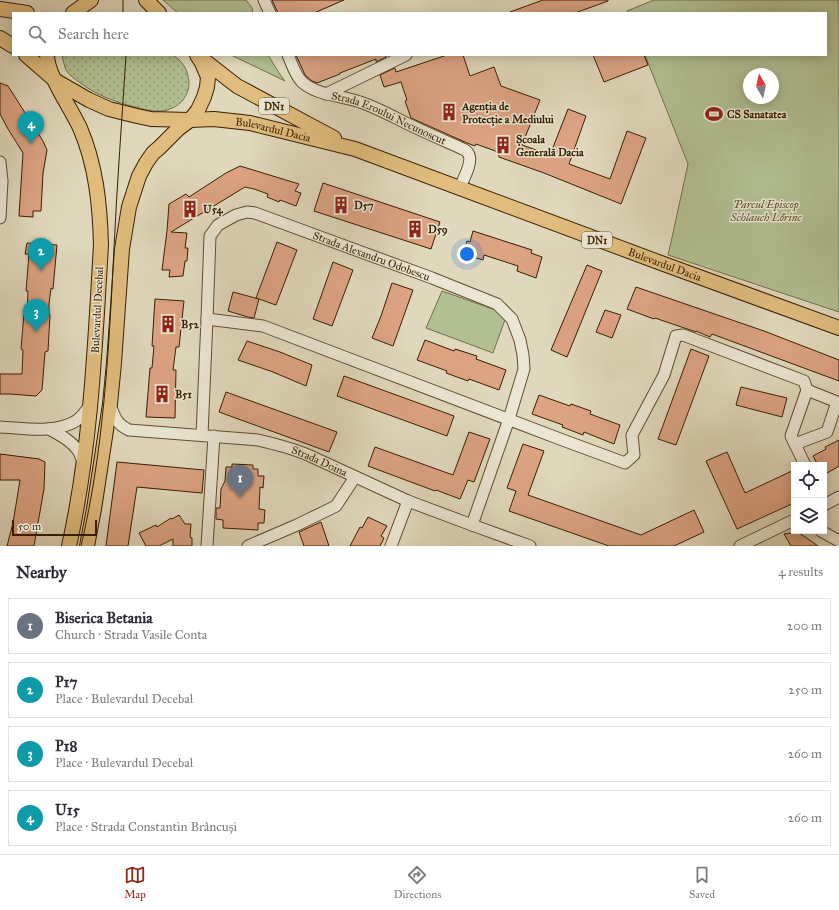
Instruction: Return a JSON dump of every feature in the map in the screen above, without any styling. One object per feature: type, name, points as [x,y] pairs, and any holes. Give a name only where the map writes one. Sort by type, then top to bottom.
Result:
[{"type":"main road","points":[[74,12],[91,0]]},
{"type":"main road","points":[[0,9],[20,12]]},
{"type":"main road","points":[[0,38],[12,45]]},
{"type":"main road","name":"Bulevardul Dacia","points":[[27,56],[56,81],[89,100],[122,113],[151,119],[190,120],[214,118],[250,123],[355,149]]},
{"type":"main road","points":[[47,56],[50,68],[56,81]]},
{"type":"main road","name":"Bulevardul Dacia","points":[[190,120],[198,110],[208,87],[208,77],[202,62],[198,56]]},
{"type":"main road","name":"Bulevardul Dacia","points":[[198,56],[237,86],[355,149],[459,189],[839,328]]},
{"type":"main road","name":"Bulevardul Decebal","points":[[56,81],[80,129],[89,154],[98,199],[101,245],[94,359],[84,464],[69,546]]},
{"type":"main road","name":"Bulevardul Decebal","points":[[88,546],[110,404],[122,249],[129,207],[139,176],[153,153],[190,120]]},
{"type":"street","points":[[264,0],[270,12]]},
{"type":"street","name":"Strada Eroului Necunoscut","points":[[288,56],[296,74],[302,82],[309,87],[326,94],[360,102],[463,149],[469,154],[470,160],[459,189]]},
{"type":"street","points":[[326,94],[404,56]]},
{"type":"street","points":[[0,162],[0,218]]},
{"type":"street","name":"Strada Alexandru Odobescu","points":[[202,435],[210,236],[218,225],[236,215],[247,212],[255,213],[432,278],[497,304],[512,319],[524,355],[524,369],[509,420],[472,525]]},
{"type":"street","points":[[207,318],[263,326],[625,463],[634,455],[632,435],[664,375],[676,336],[683,335],[804,381],[807,390],[791,436],[804,462]]},
{"type":"street","points":[[795,444],[827,432],[837,402],[807,390]]},
{"type":"street","name":"Strada Doina","points":[[110,404],[118,423],[123,428],[129,430],[258,440],[286,447],[308,455],[408,500],[530,546]]},
{"type":"street","points":[[0,427],[49,429],[65,426],[83,415],[90,405]]},
{"type":"street","points":[[49,429],[64,437],[78,451],[84,464]]},
{"type":"street","points":[[207,546],[214,436]]},
{"type":"street","points":[[248,546],[336,506],[355,477]]},
{"type":"street","points":[[827,503],[839,497]]},
{"type":"street","points":[[391,546],[408,500]]},
{"type":"street","points":[[740,546],[791,521]]},
{"type":"street","points":[[826,534],[839,541]]},
{"type":"green space","points":[[163,0],[246,0],[252,8],[253,12],[177,12]]},
{"type":"green space","name":"Parcul Episcop Schlauch Lőrinc","points":[[654,0],[839,0],[839,312],[668,255],[688,164],[645,56],[827,56],[827,12],[627,11]]},
{"type":"green space","points":[[62,56],[174,56],[183,64],[188,74],[188,90],[183,100],[174,107],[165,110],[152,111],[113,100],[85,87],[69,74]]},
{"type":"green space","points":[[233,56],[269,56],[285,81]]},
{"type":"green space","points":[[442,291],[507,314],[493,353],[426,328]]},
{"type":"building","points":[[272,0],[344,0],[316,12],[278,12]]},
{"type":"building","points":[[543,0],[608,0],[578,12],[510,12]]},
{"type":"building","points":[[296,56],[386,57],[376,62],[376,59],[317,83],[305,75]]},
{"type":"building","points":[[444,56],[463,56],[470,76],[494,67],[501,86],[540,100],[522,145],[550,155],[568,109],[586,116],[569,164],[610,179],[627,131],[646,138],[621,204],[544,173],[499,157],[498,152],[476,144],[475,146],[467,143],[411,118],[405,101],[407,100],[401,82],[384,87],[380,75],[395,68],[396,72]]},
{"type":"building","points":[[593,56],[644,56],[648,65],[604,82]]},
{"type":"building","points":[[0,83],[8,86],[43,141],[47,150],[43,173],[41,211],[33,211],[33,217],[19,216],[23,153],[0,114]]},
{"type":"building","points":[[240,166],[299,184],[295,191],[301,193],[296,206],[280,200],[279,202],[267,197],[268,194],[245,187],[171,232],[187,233],[185,248],[188,248],[187,261],[185,261],[183,276],[169,277],[170,270],[162,270],[169,204],[186,194],[189,197],[226,173]]},
{"type":"building","points":[[323,183],[440,222],[431,249],[314,211]]},
{"type":"building","points":[[473,231],[532,250],[531,253],[542,257],[536,278],[517,271],[518,266],[484,255],[483,260],[463,254],[467,241],[470,242]]},
{"type":"building","points":[[277,242],[297,250],[276,305],[256,298]]},
{"type":"building","points":[[27,243],[57,245],[53,289],[51,288],[49,304],[50,315],[48,351],[45,352],[42,390],[36,396],[0,394],[0,374],[22,374],[23,350],[21,349],[24,313],[27,313],[28,291],[26,291],[29,254],[25,254]]},
{"type":"building","points":[[333,262],[353,270],[332,326],[313,319]]},
{"type":"building","points":[[587,265],[602,271],[567,357],[551,350]]},
{"type":"building","points":[[392,283],[413,290],[393,346],[372,338]]},
{"type":"building","points":[[636,287],[764,331],[839,360],[839,381],[712,334],[710,337],[696,331],[655,318],[654,319],[627,309]]},
{"type":"building","points":[[233,292],[259,299],[254,318],[228,311]]},
{"type":"building","points":[[155,299],[184,301],[179,347],[176,347],[173,370],[176,370],[175,418],[146,417],[150,368],[152,368],[154,346],[152,346]]},
{"type":"building","points":[[605,310],[621,315],[612,338],[596,332]]},
{"type":"building","points":[[425,340],[454,351],[455,349],[477,356],[476,359],[506,370],[499,390],[469,379],[468,381],[446,373],[447,371],[417,360]]},
{"type":"building","points":[[247,341],[312,365],[306,386],[273,372],[238,360]]},
{"type":"building","points":[[691,349],[709,356],[676,445],[658,439]]},
{"type":"building","points":[[344,376],[454,416],[447,436],[337,396]]},
{"type":"building","points":[[741,387],[787,398],[782,417],[736,405]]},
{"type":"building","points":[[226,392],[337,432],[329,452],[219,412]]},
{"type":"building","points":[[539,395],[570,406],[571,404],[591,411],[590,414],[620,425],[614,444],[584,432],[583,435],[562,427],[563,425],[532,414]]},
{"type":"building","points":[[469,432],[490,439],[474,482],[468,480],[460,499],[368,466],[375,447],[453,475]]},
{"type":"building","points":[[839,440],[839,466],[827,473],[827,462],[816,462],[813,456],[826,449],[825,447]]},
{"type":"building","points":[[523,444],[544,451],[528,495],[641,535],[694,510],[704,532],[674,546],[609,546],[509,511],[516,491],[507,488]]},
{"type":"building","points":[[727,452],[745,493],[791,471],[791,504],[737,529],[706,461]]},
{"type":"building","points":[[0,454],[39,459],[45,462],[44,489],[34,546],[7,546],[13,523],[20,480],[0,480]]},
{"type":"building","points":[[117,462],[204,470],[202,493],[137,487],[128,546],[106,546]]},
{"type":"building","points":[[232,464],[253,465],[253,469],[258,469],[258,476],[264,476],[263,488],[260,487],[259,509],[265,510],[264,523],[258,523],[258,530],[223,528],[223,520],[216,519],[216,508],[220,508],[221,489],[225,481],[226,467],[232,467]]},
{"type":"building","points":[[179,515],[185,524],[191,524],[190,537],[192,538],[192,546],[173,546],[173,539],[159,546],[146,546],[139,533],[156,525],[157,527]]},
{"type":"building","points":[[368,517],[387,526],[381,536],[384,538],[380,546],[350,546],[360,527],[362,528]]},
{"type":"building","points":[[321,522],[329,546],[304,546],[299,532]]},
{"type":"building","points":[[784,534],[801,534],[818,546],[791,546]]},
{"type":"tram line","points":[[123,0],[123,12]]},
{"type":"tram line","points":[[81,546],[95,473],[104,398],[126,56]]},
{"type":"place","name":"Agenția de Protecție a Mediului","points":[[449,112]]},
{"type":"place","name":"CS Sanatatea","points":[[714,114]]},
{"type":"place","name":"U15","points":[[31,144]]},
{"type":"place","name":"Școala Generală Dacia","points":[[503,145]]},
{"type":"place","name":"D57","points":[[341,205]]},
{"type":"place","name":"U54","points":[[190,209]]},
{"type":"place","name":"D59","points":[[415,229]]},
{"type":"place","name":"P17","points":[[41,271]]},
{"type":"place","name":"B52","points":[[168,324]]},
{"type":"place","name":"P18","points":[[36,332]]},
{"type":"place","name":"B51","points":[[162,394]]},
{"type":"place","name":"Biserica Betania","points":[[240,498]]}]
